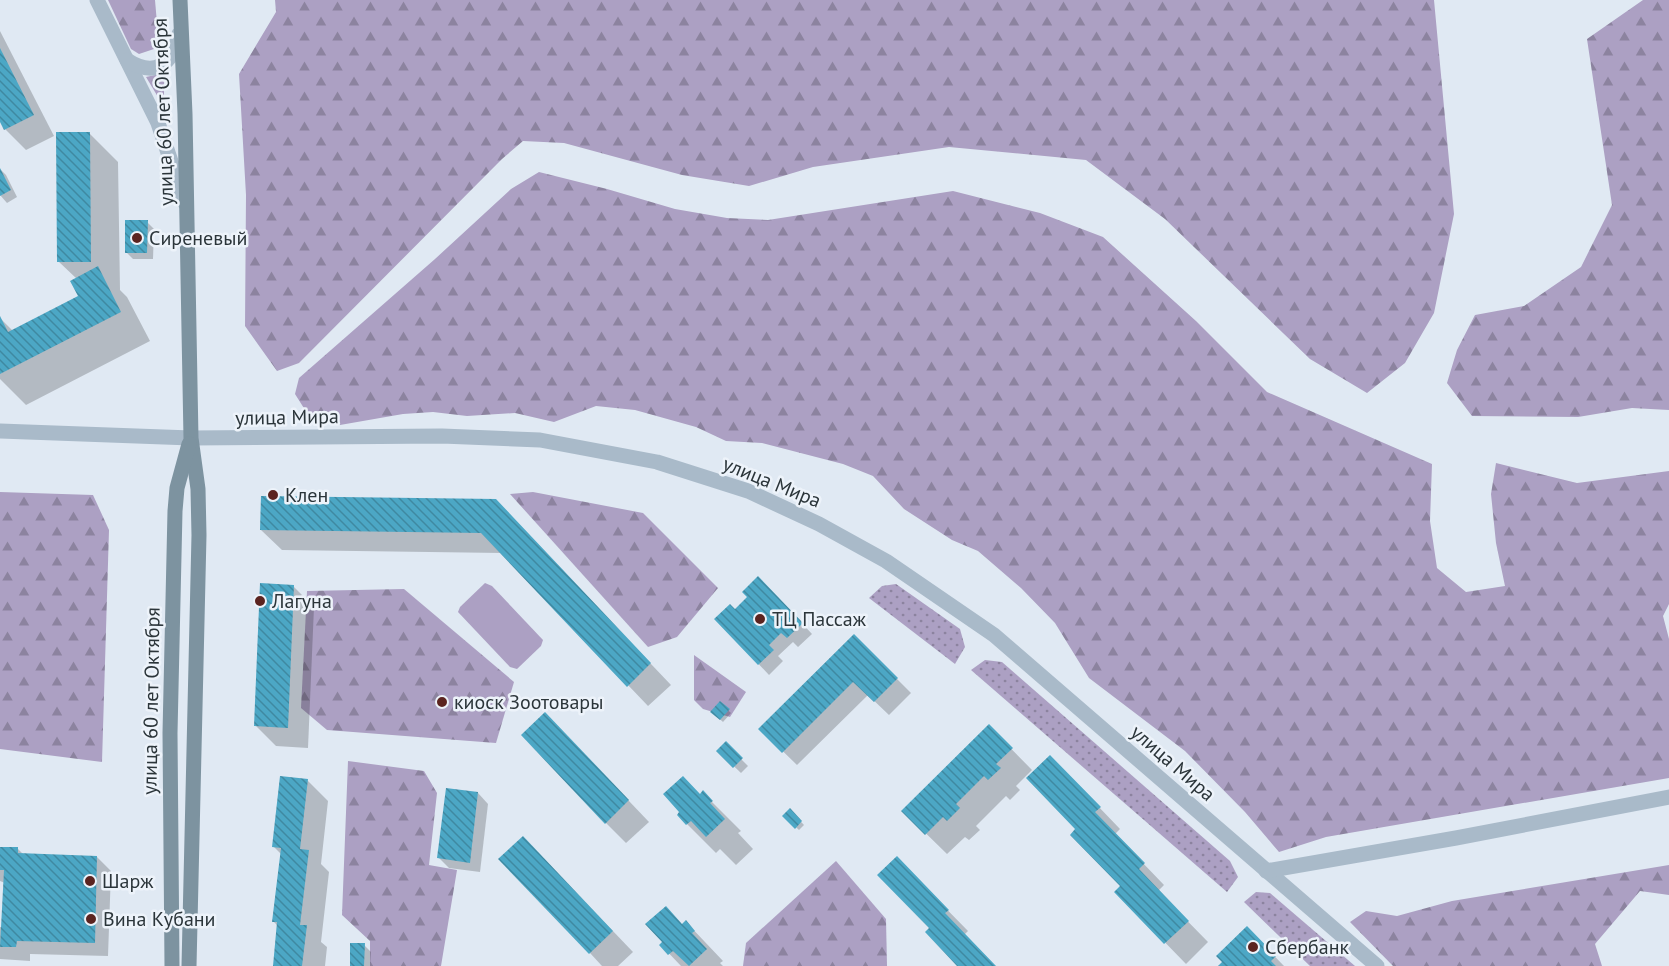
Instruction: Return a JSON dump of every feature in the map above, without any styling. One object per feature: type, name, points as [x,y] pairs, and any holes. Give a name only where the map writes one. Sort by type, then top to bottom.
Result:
[{"type":"main road","name":"улица 60 лет Октября","points":[[180,0],[185,114],[191,438],[198,489],[199,535],[189,966]]},
{"type":"main road","name":"улица 60 лет Октября","points":[[172,966],[170,733],[175,511],[177,488],[191,438]]},
{"type":"main road","points":[[170,733],[195,733]]},
{"type":"street","points":[[97,0],[158,123],[187,211]]},
{"type":"street","points":[[126,60],[138,67],[151,69],[164,63],[175,52],[181,26]]},
{"type":"street","points":[[158,123],[172,133],[180,127],[185,114]]},
{"type":"street","name":"улица Мира","points":[[0,431],[191,438],[441,436],[540,440],[657,462],[748,491],[819,524],[886,561],[993,635],[1377,966]]},
{"type":"street","points":[[1266,871],[1456,838],[1669,797]]},
{"type":"green space","points":[[108,0],[155,0],[158,35],[154,49],[139,54],[131,49]]},
{"type":"green space","points":[[275,0],[1434,0],[1454,214],[1434,313],[1405,363],[1367,393],[1310,359],[1165,219],[1086,160],[949,147],[813,167],[749,186],[682,175],[564,143],[523,141],[502,159],[299,363],[277,371],[245,326],[246,195],[239,74],[276,12]]},
{"type":"green space","points":[[1643,0],[1669,0],[1669,410],[1632,408],[1578,417],[1472,416],[1447,383],[1457,350],[1475,315],[1524,306],[1581,267],[1612,205],[1587,39]]},
{"type":"green space","points":[[164,73],[164,107],[146,77]]},
{"type":"green space","points":[[539,172],[675,209],[727,218],[768,220],[953,191],[1040,213],[1103,237],[1196,321],[1267,392],[1432,464],[1430,521],[1437,568],[1466,592],[1505,586],[1496,543],[1491,494],[1496,463],[1577,483],[1669,471],[1669,604],[1663,616],[1669,639],[1669,778],[1326,837],[1279,852],[1245,812],[1185,751],[1089,678],[1055,623],[1021,588],[978,551],[952,540],[904,509],[873,476],[843,464],[762,443],[726,441],[696,427],[635,410],[596,406],[554,422],[515,413],[467,416],[433,412],[403,414],[340,425],[307,413],[295,394],[299,378],[511,189]]},
{"type":"green space","points":[[0,492],[93,495],[109,530],[102,762],[0,749]]},
{"type":"green space","points":[[533,492],[643,513],[718,588],[677,637],[648,647],[510,494]]},
{"type":"green space","points":[[485,583],[492,586],[543,640],[541,646],[517,669],[510,667],[458,612],[460,607]]},
{"type":"green space","points":[[896,584],[960,629],[965,647],[955,664],[869,598],[882,586]]},
{"type":"green space","points":[[404,589],[514,682],[496,743],[327,730],[301,708],[307,591]]},
{"type":"green space","points":[[694,655],[746,692],[730,717],[703,709],[694,700]]},
{"type":"green space","points":[[985,660],[1002,662],[1230,861],[1238,877],[1227,892],[971,670]]},
{"type":"green space","points":[[348,761],[424,771],[437,793],[429,865],[457,870],[441,966],[370,966],[370,941],[342,915]]},
{"type":"green space","points":[[836,861],[886,919],[887,966],[743,966],[746,943]]},
{"type":"green space","points":[[1669,865],[1669,895],[1640,891],[1595,944],[1602,966],[1393,966],[1350,922],[1366,911],[1397,916],[1452,901]]},
{"type":"green space","points":[[1256,892],[1270,893],[1355,966],[1310,966],[1244,902]]},
{"type":"building","points":[[0,48],[34,115],[4,130],[0,122]]},
{"type":"building","points":[[56,132],[90,132],[91,262],[57,262]]},
{"type":"building","points":[[0,168],[11,190],[0,196]]},
{"type":"building","points":[[125,220],[148,220],[147,253],[125,253]]},
{"type":"building","points":[[98,266],[121,312],[0,374],[0,316],[8,332],[78,296],[70,281]]},
{"type":"building","points":[[261,496],[496,499],[651,663],[627,687],[481,533],[260,530]]},
{"type":"building","points":[[758,576],[803,623],[787,638],[781,633],[769,645],[774,650],[758,665],[714,619],[730,604],[735,609],[747,597],[742,592]]},
{"type":"building","points":[[260,583],[294,585],[288,728],[254,726]]},
{"type":"building","points":[[854,634],[898,678],[874,702],[853,682],[782,753],[758,729]]},
{"type":"building","points":[[720,701],[730,709],[720,720],[710,712]]},
{"type":"building","points":[[545,712],[629,800],[605,824],[521,735]]},
{"type":"building","points":[[989,724],[1013,748],[996,764],[1001,768],[988,780],[984,776],[956,804],[960,808],[947,821],[943,817],[925,835],[901,811]]},
{"type":"building","points":[[726,741],[743,758],[733,768],[716,751]]},
{"type":"building","points":[[1050,755],[1101,807],[1095,812],[1145,863],[1139,869],[1189,921],[1164,944],[1114,892],[1120,886],[1070,835],[1075,829],[1026,778]]},
{"type":"building","points":[[280,776],[308,779],[300,849],[309,850],[300,925],[307,925],[302,966],[273,966],[277,922],[272,922],[281,848],[272,847]]},
{"type":"building","points":[[683,776],[700,794],[703,790],[713,801],[710,803],[725,819],[706,837],[691,821],[686,825],[677,815],[679,812],[663,794]]},
{"type":"building","points":[[446,788],[478,792],[470,863],[437,858]]},
{"type":"building","points":[[790,808],[802,821],[795,829],[782,816]]},
{"type":"building","points":[[523,836],[613,931],[589,954],[498,859]]},
{"type":"building","points":[[0,847],[18,847],[18,853],[97,856],[95,943],[17,941],[16,947],[0,947],[4,870],[0,870]]},
{"type":"building","points":[[897,856],[949,910],[945,913],[996,966],[957,966],[925,932],[929,928],[877,875]]},
{"type":"building","points":[[666,906],[682,924],[686,920],[695,931],[692,933],[707,949],[689,966],[673,951],[668,955],[659,945],[662,942],[645,924]]},
{"type":"building","points":[[1247,926],[1276,956],[1271,961],[1276,966],[1218,966],[1222,962],[1216,956]]},
{"type":"building","points":[[350,943],[365,943],[364,966],[350,966]]},
{"type":"place","name":"Сиреневый","points":[[137,238]]},
{"type":"place","name":"Клен","points":[[273,495]]},
{"type":"place","name":"Лагуна","points":[[260,601]]},
{"type":"place","name":"ТЦ Пассаж","points":[[760,619]]},
{"type":"place","name":"киоск Зоотовары","points":[[442,702]]},
{"type":"place","name":"Шарж","points":[[90,881]]},
{"type":"place","name":"Вина Кубани","points":[[91,919]]},
{"type":"place","name":"Сбербанк","points":[[1253,947]]}]
